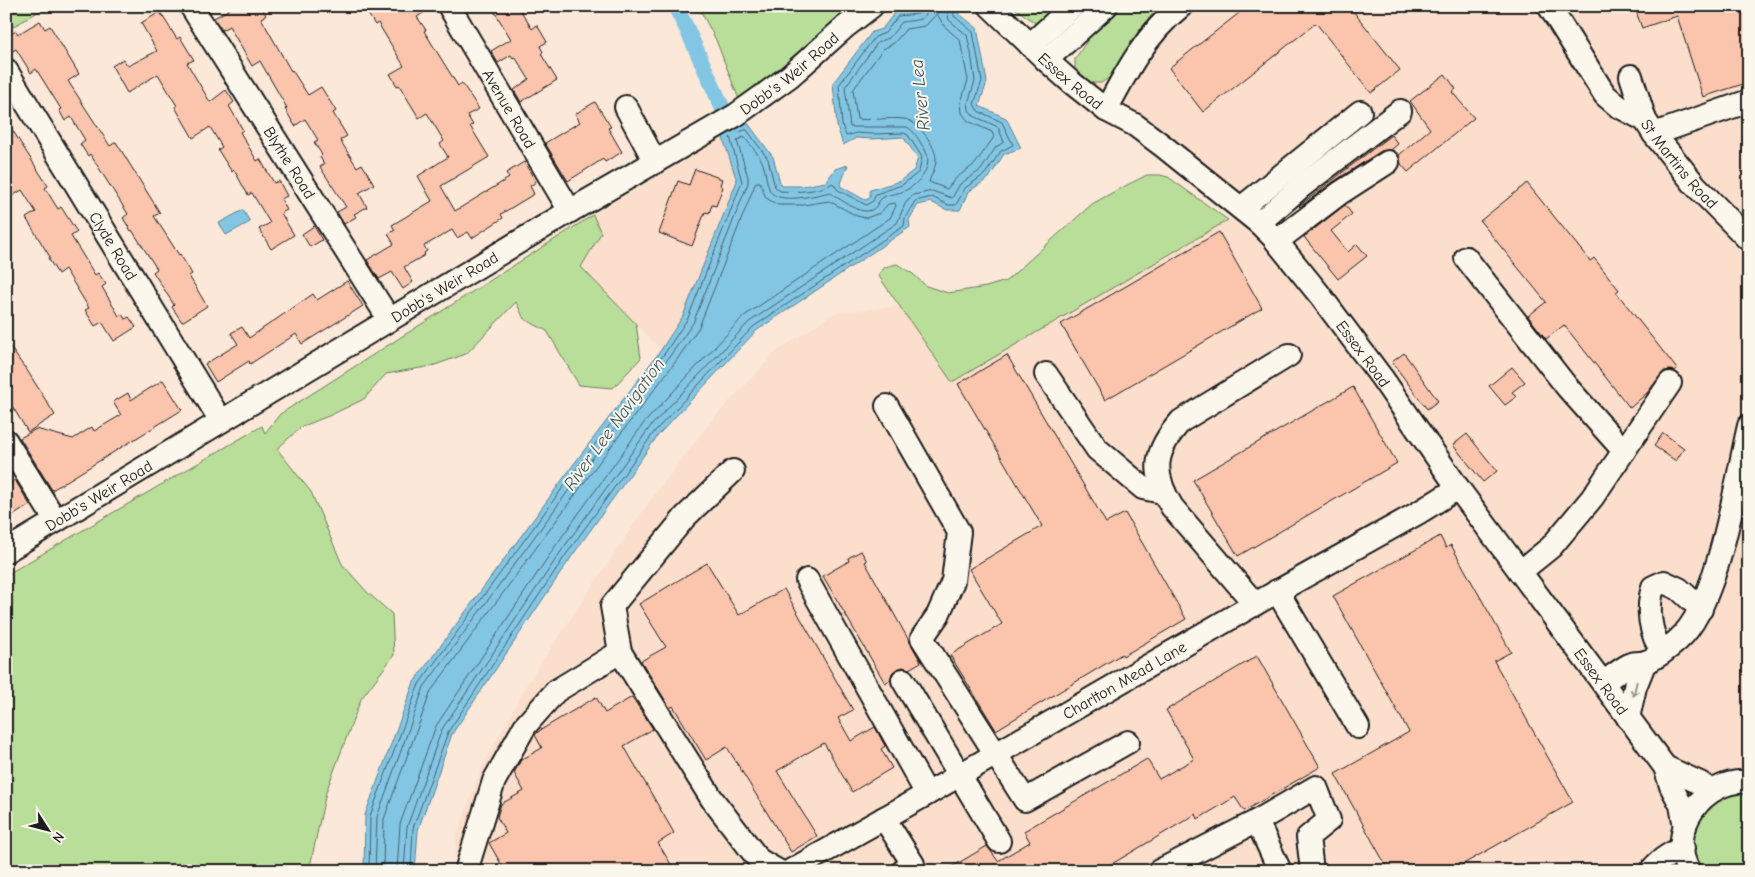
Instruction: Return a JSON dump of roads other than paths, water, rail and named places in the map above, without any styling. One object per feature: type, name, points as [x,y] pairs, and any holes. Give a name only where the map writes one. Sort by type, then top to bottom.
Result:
[{"type":"street","name":"Blythe Road","points":[[191,6],[389,320]]},
{"type":"street","name":"Avenue Road","points":[[449,6],[570,211]]},
{"type":"street","name":"Dobb's Weir Road","points":[[6,551],[570,211],[741,112],[790,76],[845,27],[872,6]]},
{"type":"street","points":[[1038,53],[1073,6]]},
{"type":"street","points":[[1038,53],[1106,6]]},
{"type":"street","points":[[1106,110],[1121,82],[1155,30],[1181,6]]},
{"type":"street","points":[[1549,6],[1605,94],[1618,106],[1650,127],[1749,101]]},
{"type":"street","name":"Essex Road","points":[[991,7],[1038,53],[1106,110],[1135,125],[1259,222],[1314,287],[1382,378],[1458,488],[1665,767],[1671,786],[1681,805],[1686,866],[1689,871]]},
{"type":"street","name":"Clyde Road","points":[[6,70],[221,421]]},
{"type":"street","name":"St Martins Road","points":[[1631,76],[1650,127],[1695,185],[1749,240]]},
{"type":"street","points":[[626,108],[655,162]]},
{"type":"street","points":[[1259,222],[1302,186],[1400,111]]},
{"type":"street","points":[[1241,208],[1360,112]]},
{"type":"street","points":[[1277,242],[1345,190],[1388,162]]},
{"type":"street","points":[[1466,258],[1567,388],[1624,452]]},
{"type":"street","points":[[1255,604],[1172,507],[1162,492],[1158,474],[1159,454],[1168,435],[1181,421],[1289,355]]},
{"type":"street","points":[[1046,374],[1097,449],[1143,488],[1162,492]]},
{"type":"street","points":[[1520,572],[1551,547],[1592,498],[1670,383]]},
{"type":"street","points":[[887,406],[959,532],[953,580],[938,615],[922,638],[1025,800],[1128,742]]},
{"type":"street","points":[[1603,683],[1622,669],[1654,657],[1678,640],[1690,628],[1701,609],[1718,558],[1748,432]]},
{"type":"street","points":[[6,441],[56,521]]},
{"type":"street","points":[[733,472],[685,517],[612,606],[620,652],[712,799],[759,860],[778,871]]},
{"type":"street","name":"Charlton Mead Lane","points":[[790,871],[1255,604],[1418,513],[1458,488]]},
{"type":"street","points":[[807,580],[927,794]]},
{"type":"street","points":[[1628,718],[1635,687],[1654,657],[1657,643],[1652,625],[1649,601],[1653,587],[1664,582],[1679,589],[1701,609]]},
{"type":"street","points":[[1278,591],[1358,727]]},
{"type":"street","points":[[466,871],[494,782],[525,726],[556,691],[620,652]]},
{"type":"street","points":[[903,680],[999,841]]},
{"type":"street","name":"Essex Road","points":[[1665,767],[1700,783],[1730,785]]},
{"type":"street","points":[[1651,871],[1656,864],[1670,854],[1684,837],[1689,816],[1697,803],[1730,785],[1749,768]]},
{"type":"street","points":[[1159,871],[1257,821],[1316,787],[1329,820],[1308,837],[1312,871]]},
{"type":"street","points":[[884,818],[913,864],[903,871]]},
{"type":"street","points":[[1257,821],[1280,871]]},
{"type":"water","name":"River Lea","points":[[957,6],[958,13],[977,28],[987,82],[979,106],[1006,118],[1021,148],[1004,154],[989,178],[968,192],[960,210],[947,210],[931,202],[918,205],[909,220],[910,227],[756,331],[659,434],[572,556],[452,734],[418,830],[415,871],[364,871],[365,815],[414,682],[582,453],[661,350],[683,316],[737,181],[722,135],[747,122],[773,157],[781,186],[803,186],[826,182],[835,169],[848,165],[840,186],[865,200],[870,198],[870,190],[900,181],[914,170],[918,158],[903,137],[856,138],[843,145],[837,126],[833,83],[872,32],[882,29],[896,11]]},
{"type":"water","points":[[243,210],[250,222],[226,235],[219,223]]},
{"type":"waterway","name":"River Lee Navigation","points":[[675,6],[732,129]]}]
